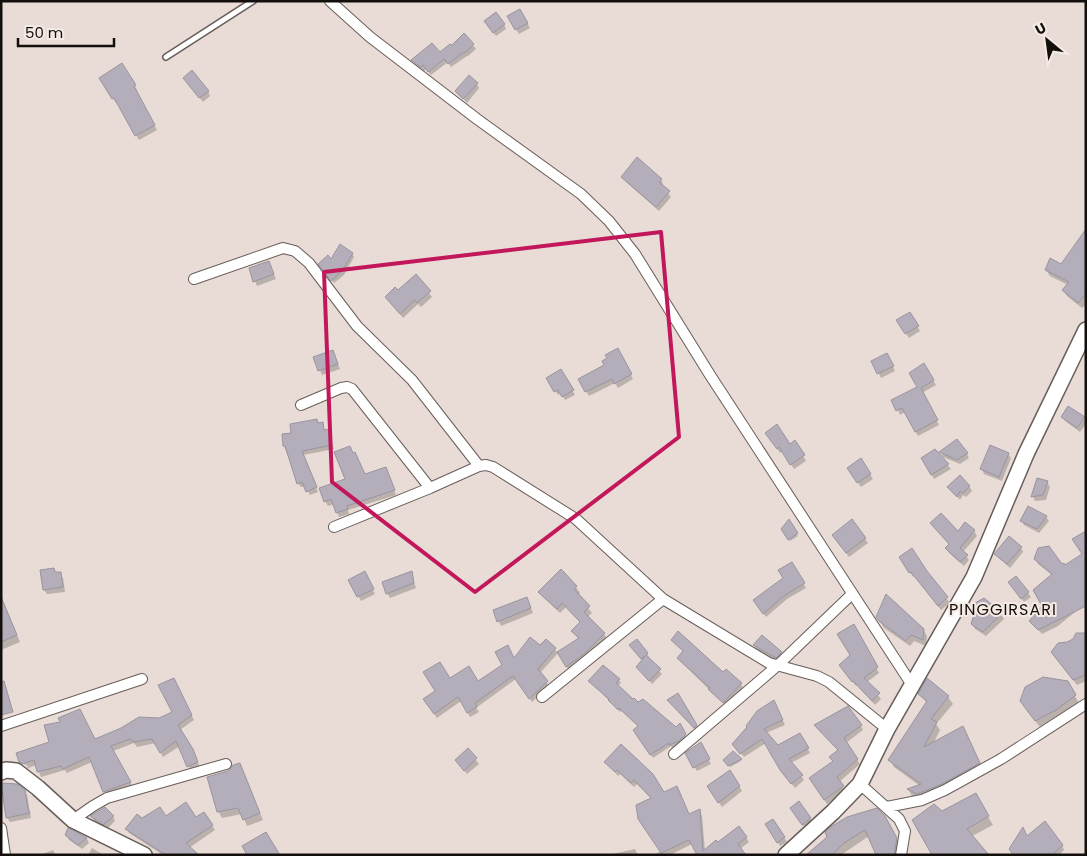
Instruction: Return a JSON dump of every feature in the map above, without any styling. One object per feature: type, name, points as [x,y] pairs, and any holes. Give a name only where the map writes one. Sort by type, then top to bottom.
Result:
[{"type":"street","points":[[330,1],[370,37],[581,194],[609,221],[635,254],[710,375],[912,685]]},
{"type":"street","points":[[194,278],[283,248],[295,251],[309,263],[357,326],[412,380],[479,466]]},
{"type":"street","points":[[786,855],[833,812],[860,784],[887,729],[974,577],[1026,454],[1086,330]]},
{"type":"street","points":[[301,405],[342,388],[352,389],[430,488]]},
{"type":"street","points":[[334,527],[486,464],[576,520],[663,599],[769,663],[817,676],[829,682],[887,729]]},
{"type":"street","points":[[674,754],[777,666],[852,594]]},
{"type":"street","points":[[542,697],[663,599]]},
{"type":"street","points":[[1,726],[142,679]]},
{"type":"street","points":[[887,807],[922,800],[945,790],[1001,759],[1086,704]]},
{"type":"street","points":[[73,820],[107,798],[226,764]]},
{"type":"street","points":[[1,772],[6,770],[16,771],[73,820],[144,855]]},
{"type":"street","points":[[860,784],[899,819],[905,831],[901,855]]},
{"type":"street","points":[[1,828],[5,855]]},
{"type":"lane","points":[[166,57],[253,1]]},
{"type":"highlighted area","points":[[661,232],[679,437],[475,592],[332,482],[324,272]]},
{"type":"building","points":[[520,9],[528,23],[515,30],[507,16]]},
{"type":"building","points":[[496,12],[505,24],[493,33],[484,21]]},
{"type":"building","points":[[464,33],[474,44],[465,53],[448,64],[444,59],[428,72],[423,65],[421,67],[411,60],[432,43],[440,52],[450,44],[452,45]]},
{"type":"building","points":[[122,63],[136,85],[134,86],[155,125],[135,136],[114,98],[112,99],[99,78]]},
{"type":"building","points":[[192,70],[209,91],[199,98],[183,78]]},
{"type":"building","points":[[469,75],[478,83],[463,99],[455,91]]},
{"type":"building","points":[[637,157],[662,179],[659,182],[670,191],[656,207],[621,177]]},
{"type":"building","points":[[1086,229],[1086,294],[1078,303],[1062,290],[1069,282],[1045,270],[1050,258],[1061,264]]},
{"type":"building","points":[[340,244],[353,253],[342,271],[331,281],[318,264],[328,255],[331,259]]},
{"type":"building","points":[[269,261],[274,274],[253,282],[249,268]]},
{"type":"building","points":[[416,274],[431,291],[417,303],[415,300],[400,314],[385,297],[395,287],[398,290]]},
{"type":"building","points":[[910,312],[919,326],[905,334],[896,320]]},
{"type":"building","points":[[618,348],[632,374],[614,384],[612,379],[585,392],[578,379],[604,365],[602,361],[607,358],[605,355]]},
{"type":"building","points":[[333,350],[338,364],[318,371],[313,357]]},
{"type":"building","points":[[887,353],[894,366],[877,374],[871,361]]},
{"type":"building","points":[[924,363],[934,380],[921,388],[938,420],[915,432],[902,408],[896,411],[891,400],[917,387],[909,373]]},
{"type":"building","points":[[561,369],[574,390],[562,397],[558,390],[554,392],[546,378]]},
{"type":"building","points":[[1068,406],[1085,417],[1077,428],[1061,417]]},
{"type":"building","points":[[317,419],[318,423],[323,422],[324,430],[329,429],[332,445],[302,451],[317,487],[306,492],[302,482],[297,484],[285,446],[283,446],[282,434],[291,433],[290,424]]},
{"type":"building","points":[[777,424],[790,444],[795,440],[805,455],[790,465],[779,447],[777,449],[765,433]]},
{"type":"building","points":[[957,439],[968,453],[957,460],[939,452]]},
{"type":"building","points":[[990,445],[1009,453],[999,477],[980,469]]},
{"type":"building","points":[[350,446],[353,453],[355,452],[365,474],[386,467],[395,490],[347,506],[348,509],[336,513],[331,499],[324,502],[319,488],[345,479],[334,452]]},
{"type":"building","points":[[935,449],[949,464],[931,475],[921,458]]},
{"type":"building","points":[[861,458],[871,474],[857,483],[847,468]]},
{"type":"building","points":[[960,475],[970,486],[963,493],[960,491],[957,497],[947,487]]},
{"type":"building","points":[[1037,478],[1048,481],[1043,495],[1031,497]]},
{"type":"building","points":[[1028,506],[1047,516],[1037,529],[1020,521]]},
{"type":"building","points":[[941,513],[958,531],[965,522],[975,530],[960,548],[968,555],[960,562],[945,548],[949,544],[930,523]]},
{"type":"building","points":[[789,519],[798,533],[788,540],[781,529]]},
{"type":"building","points":[[852,519],[866,538],[846,553],[832,535]]},
{"type":"building","points":[[1086,531],[1086,606],[1038,630],[1029,621],[1042,606],[1033,590],[1052,574],[1034,559],[1038,548],[1049,546],[1062,564],[1064,563],[1065,565],[1082,554],[1072,539]]},
{"type":"building","points":[[1009,536],[1022,547],[1007,564],[994,554]]},
{"type":"building","points":[[912,548],[927,571],[948,597],[938,606],[911,572],[909,573],[899,557]]},
{"type":"building","points":[[792,562],[805,583],[785,595],[763,614],[753,600],[783,578],[778,570]]},
{"type":"building","points":[[54,568],[55,572],[61,572],[63,587],[43,590],[40,570]]},
{"type":"building","points":[[561,569],[577,586],[574,589],[590,606],[584,612],[605,633],[585,653],[566,667],[557,652],[579,638],[571,631],[580,622],[562,603],[557,609],[538,592]]},
{"type":"building","points":[[365,571],[374,589],[357,597],[348,580]]},
{"type":"building","points":[[412,571],[414,583],[386,594],[382,582]]},
{"type":"building","points":[[1016,576],[1029,592],[1021,599],[1008,582]]},
{"type":"building","points":[[886,594],[924,629],[923,640],[911,635],[906,641],[879,621],[876,617]]},
{"type":"building","points":[[1,597],[17,635],[1,642]]},
{"type":"building","points":[[527,597],[531,608],[497,622],[493,610]]},
{"type":"building","points":[[984,598],[1002,613],[983,632],[971,624],[975,612],[972,610],[975,603]]},
{"type":"building","points":[[854,624],[878,667],[864,678],[880,693],[872,701],[852,682],[839,665],[850,655],[837,634]]},
{"type":"building","points":[[678,631],[723,672],[726,669],[742,683],[723,703],[708,689],[710,688],[677,658],[683,651],[671,640]]},
{"type":"building","points":[[1076,633],[1086,633],[1086,675],[1073,680],[1051,652],[1058,643],[1073,639]]},
{"type":"building","points":[[762,635],[782,652],[776,658],[753,645]]},
{"type":"building","points":[[530,637],[540,645],[546,639],[556,648],[538,669],[548,681],[529,699],[513,676],[475,703],[477,707],[467,713],[458,697],[434,714],[423,699],[435,691],[423,672],[440,662],[450,678],[469,666],[478,681],[502,665],[495,652],[508,645],[514,658]]},
{"type":"building","points":[[637,639],[648,653],[646,655],[661,669],[649,681],[636,667],[645,656],[641,659],[629,645]]},
{"type":"building","points":[[603,665],[620,679],[616,683],[633,699],[638,702],[643,699],[676,727],[680,723],[686,734],[679,741],[669,745],[669,743],[650,755],[633,730],[638,726],[588,681]]},
{"type":"building","points":[[1043,677],[1068,681],[1076,695],[1056,710],[1035,721],[1020,701],[1025,687]]},
{"type":"building","points":[[174,678],[192,715],[178,725],[193,749],[198,762],[187,767],[176,741],[160,753],[152,739],[134,742],[130,739],[111,746],[131,782],[103,792],[89,757],[63,769],[61,766],[37,772],[34,760],[22,764],[19,762],[16,753],[49,742],[44,725],[60,722],[58,718],[80,709],[95,739],[121,728],[139,717],[159,718],[172,712],[158,685]]},
{"type":"building","points":[[927,678],[949,696],[931,719],[937,722],[924,747],[963,726],[980,763],[942,784],[917,794],[907,789],[921,784],[888,760],[927,701],[918,694]]},
{"type":"building","points":[[4,681],[13,712],[1,715],[1,682]]},
{"type":"building","points":[[678,693],[697,725],[694,728],[667,700]]},
{"type":"building","points":[[774,700],[783,720],[764,729],[778,745],[800,733],[809,748],[789,759],[803,775],[791,784],[780,770],[762,739],[740,754],[732,744],[747,727],[757,711]]},
{"type":"building","points":[[848,706],[862,725],[844,738],[858,759],[837,777],[844,786],[824,800],[809,778],[833,761],[829,757],[838,750],[814,725]]},
{"type":"building","points":[[701,742],[710,759],[693,768],[685,753]]},
{"type":"building","points":[[621,744],[653,774],[664,792],[677,786],[689,814],[700,809],[703,851],[716,840],[718,842],[739,826],[747,837],[738,844],[746,855],[697,855],[689,840],[661,853],[638,819],[636,805],[651,798],[634,780],[631,783],[617,770],[615,772],[604,762]]},
{"type":"building","points":[[468,748],[477,758],[464,771],[455,760]]},
{"type":"building","points":[[733,751],[742,759],[728,766],[723,760]]},
{"type":"building","points":[[240,763],[260,813],[243,820],[238,808],[217,812],[207,777],[228,771],[233,765]]},
{"type":"building","points":[[730,770],[740,786],[718,803],[707,786]]},
{"type":"building","points":[[1,783],[18,784],[25,790],[30,813],[6,818]]},
{"type":"building","points":[[976,793],[989,816],[967,829],[989,855],[932,855],[912,820],[934,804],[942,811]]},
{"type":"building","points":[[799,801],[811,818],[802,825],[790,808]]},
{"type":"building","points":[[186,802],[196,817],[204,812],[213,825],[186,843],[199,855],[166,855],[125,829],[137,814],[142,818],[160,807],[166,816]]},
{"type":"building","points":[[105,807],[114,816],[103,825],[90,816]]},
{"type":"building","points":[[877,808],[885,816],[897,838],[894,855],[876,855],[865,830],[844,843],[832,855],[806,855],[827,837],[825,832],[829,828],[847,817]]},
{"type":"building","points":[[773,819],[785,837],[777,843],[765,824]]},
{"type":"building","points":[[1045,821],[1063,845],[1052,855],[1013,855],[1009,849],[1023,827],[1027,836]]},
{"type":"building","points":[[68,828],[87,838],[78,845],[65,835]]},
{"type":"building","points":[[266,832],[280,855],[247,855],[242,846]]},
{"type":"district","name":"PINGGIRSARI","points":[[1003,609]]}]
